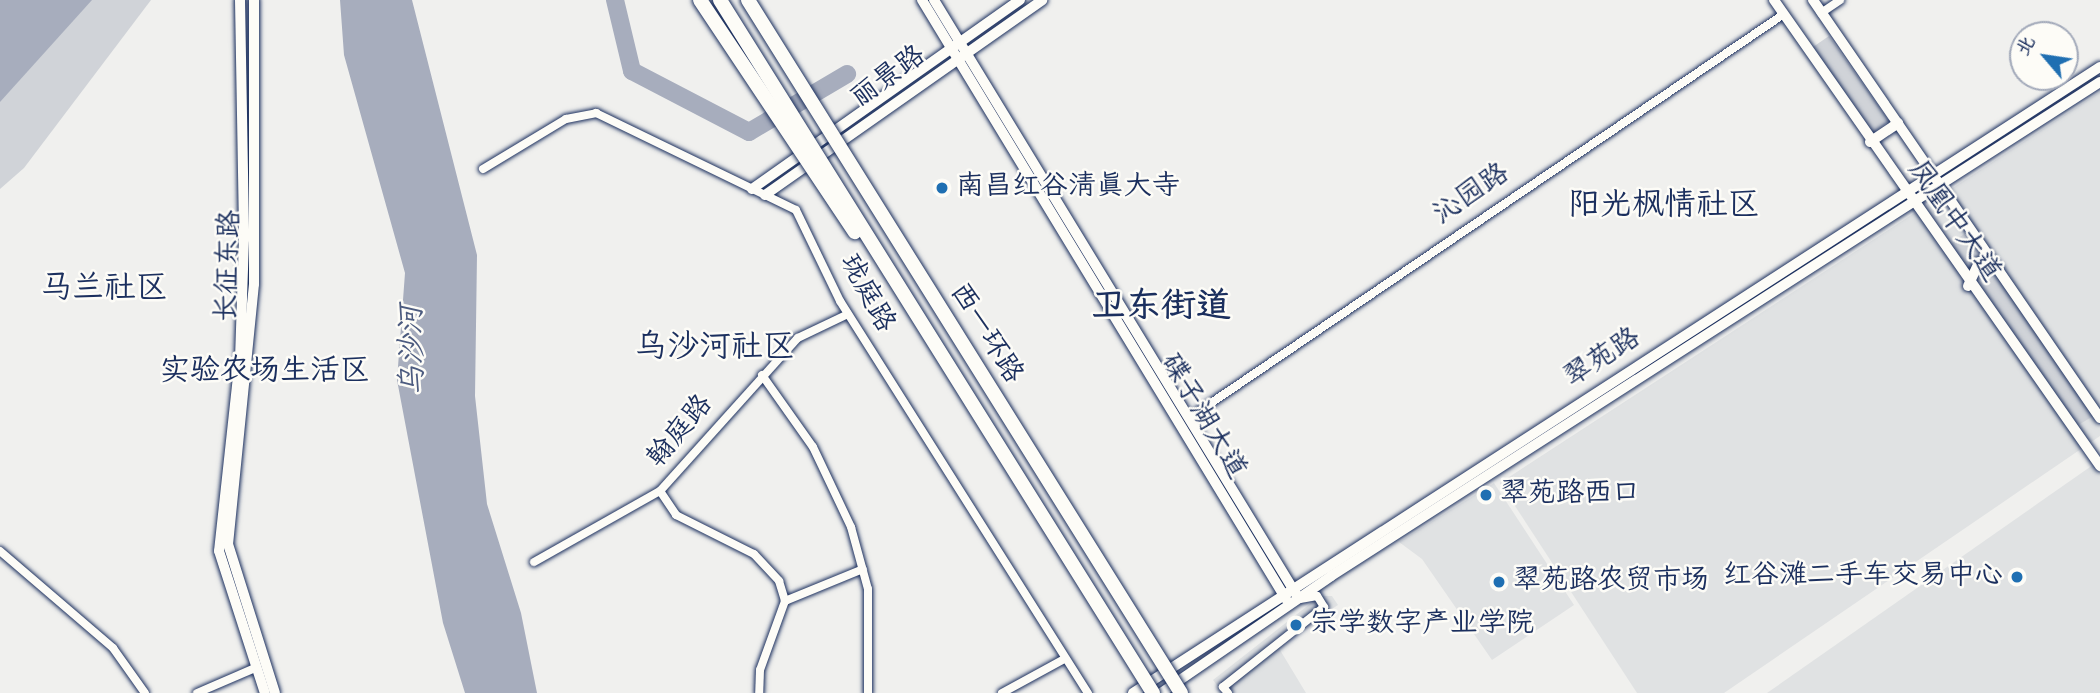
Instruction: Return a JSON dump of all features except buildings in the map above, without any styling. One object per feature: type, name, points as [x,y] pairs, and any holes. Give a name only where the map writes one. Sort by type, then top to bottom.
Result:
[{"type":"highway","points":[[701,0],[843,216],[897,284]]},
{"type":"highway","name":"西一环路","points":[[720,0],[1153,693]]},
{"type":"highway","name":"西一环路","points":[[748,0],[1181,693]]},
{"type":"main road","name":"长征东路","points":[[240,0],[243,279],[219,551],[265,693]]},
{"type":"main road","name":"长征东路","points":[[254,0],[254,284],[228,544],[275,693]]},
{"type":"main road","name":"碟子湖大道","points":[[922,0],[954,43]]},
{"type":"main road","name":"碟子湖大道","points":[[934,0],[961,55],[1295,602]]},
{"type":"main road","name":"丽景路","points":[[752,189],[954,43],[1020,0]]},
{"type":"main road","name":"丽景路","points":[[765,195],[1042,0]]},
{"type":"main road","name":"凤凰中大道","points":[[1774,0],[1968,286],[2100,466]]},
{"type":"main road","name":"凤凰中大道","points":[[1813,0],[2100,418]]},
{"type":"main road","name":"碟子湖大道","points":[[961,55],[1189,418],[1289,592]]},
{"type":"main road","name":"翠苑路","points":[[1133,693],[1903,191],[2100,67]]},
{"type":"main road","name":"翠苑路","points":[[1161,693],[1295,602],[2100,82]]},
{"type":"main road","points":[[1870,142],[1898,122]]},
{"type":"main road","points":[[1968,286],[1979,262],[1999,269]]},
{"type":"street","points":[[1821,13],[1840,0]]},
{"type":"street","name":"沁园路","points":[[1189,418],[1784,14]]},
{"type":"street","name":"珑庭路","points":[[483,169],[566,119],[596,113],[796,210],[848,314],[1088,693]]},
{"type":"street","name":"翰庭路","points":[[534,562],[660,491],[798,338],[848,314]]},
{"type":"street","points":[[762,375],[835,486],[863,569],[871,632],[867,693]]},
{"type":"street","points":[[660,491],[676,515],[768,567],[785,601],[761,670],[759,693]]},
{"type":"street","points":[[0,551],[113,648],[145,693]]},
{"type":"street","points":[[785,601],[863,569]]},
{"type":"street","points":[[1228,693],[1223,687],[1325,607],[1317,596],[1295,602]]},
{"type":"street","points":[[1002,693],[1064,659]]},
{"type":"street","points":[[197,693],[255,668]]},
{"type":"shaded area","points":[[0,0],[151,0],[24,168],[0,189]]},
{"type":"shaded area","points":[[1829,36],[1889,121],[1873,133],[1813,47]]},
{"type":"shaded area","points":[[2100,92],[2100,436],[1724,693],[1637,693],[1500,483]]},
{"type":"shaded area","points":[[1968,231],[2095,415],[2075,427],[1951,244]]},
{"type":"shaded area","name":"红谷滩二手车交易中心","points":[[2100,460],[2100,693],[1767,693]]},
{"type":"shaded area","name":"翠苑路农贸市场","points":[[1494,483],[1574,605],[1492,660],[1422,559],[1399,542]]},
{"type":"shaded area","name":"宗学数字产业学院","points":[[1320,596],[1332,596],[1338,605],[1277,645],[1306,693],[1223,693],[1213,680]]},
{"type":"water","points":[[0,0],[92,0],[0,102]]},
{"type":"water","name":"乌沙河","points":[[340,0],[412,0],[477,255],[475,396],[487,504],[521,613],[537,693],[465,693],[443,623],[397,380],[405,273],[344,55]]},
{"type":"waterway","points":[[615,0],[632,71],[749,132],[847,74]]},
{"type":"place","name":"南昌红谷清真大寺","points":[[942,188]]},
{"type":"place","name":"翠苑路西口","points":[[1486,495]]},
{"type":"place","name":"红谷滩二手车交易中心","points":[[2017,577]]},
{"type":"place","name":"翠苑路农贸市场","points":[[1499,582]]},
{"type":"place","name":"宗学数字产业学院","points":[[1296,625]]},
{"type":"district","name":"阳光枫情社区","points":[[1664,207]]},
{"type":"district","name":"马兰社区","points":[[104,290]]},
{"type":"district","name":"卫东街道","points":[[1161,308]]},
{"type":"district","name":"乌沙河社区","points":[[715,349]]},
{"type":"district","name":"实验农场生活区","points":[[265,372]]}]
